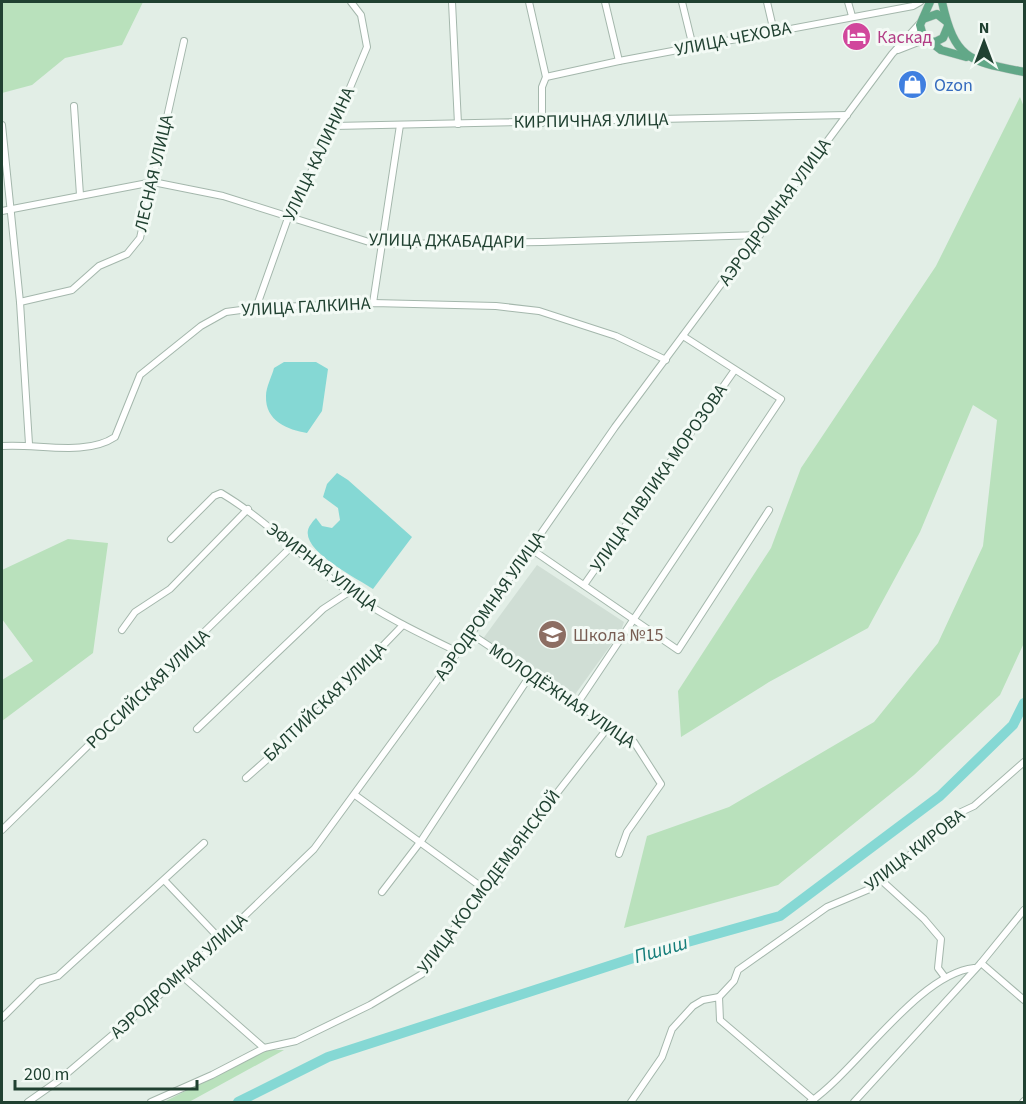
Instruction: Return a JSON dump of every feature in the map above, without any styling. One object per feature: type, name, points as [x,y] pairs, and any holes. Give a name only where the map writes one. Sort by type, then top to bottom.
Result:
[{"type":"main road","points":[[930,2],[922,21],[921,33],[926,39],[941,50],[1024,72]]},
{"type":"main road","points":[[942,2],[947,24],[957,47],[974,60]]},
{"type":"main road","points":[[922,21],[928,15],[937,14],[947,24]]},
{"type":"main road","points":[[926,39],[935,42],[943,38],[947,24]]},
{"type":"street","name":"УЛИЦА КАЛИНИНА","points":[[256,308],[288,218],[334,126],[367,47],[361,15],[351,2]]},
{"type":"street","points":[[452,2],[458,124]]},
{"type":"street","points":[[530,2],[546,78],[542,87],[542,123]]},
{"type":"street","points":[[605,2],[619,61]]},
{"type":"street","points":[[682,2],[693,47]]},
{"type":"street","points":[[767,2],[774,32]]},
{"type":"street","points":[[848,2],[852,16]]},
{"type":"street","name":"УЛИЦА ЧЕХОВА","points":[[546,78],[619,61],[913,6],[920,2]]},
{"type":"street","name":"АЭРОДРОМНАЯ УЛИЦА","points":[[28,1102],[58,1081],[183,976],[222,941],[314,849],[471,634],[683,336],[892,54],[922,21]]},
{"type":"street","name":"АЭРОДРОМНАЯ УЛИЦА","points":[[892,54],[915,41],[926,39]]},
{"type":"street","name":"ЛЕСНАЯ УЛИЦА","points":[[20,302],[72,290],[99,266],[127,254],[140,238],[184,41]]},
{"type":"street","points":[[74,106],[80,195]]},
{"type":"street","name":"КИРПИЧНАЯ УЛИЦА","points":[[334,126],[847,115]]},
{"type":"street","points":[[2,125],[5,210],[20,302],[29,444]]},
{"type":"street","points":[[373,303],[384,244],[400,125]]},
{"type":"street","name":"УЛИЦА ДЖАБАДАРИ","points":[[5,210],[153,182],[223,196],[369,243],[543,243],[760,235]]},
{"type":"street","name":"УЛИЦА ГАЛКИНА","points":[[2,446],[29,444],[85,446],[108,441],[115,437],[140,375],[209,321],[226,312],[256,308],[373,303],[496,306],[539,310],[616,336],[666,360]]},
{"type":"street","points":[[577,704],[781,399],[683,336]]},
{"type":"street","name":"УЛИЦА ПАВЛИКА МОРОЗОВА","points":[[584,585],[734,370]]},
{"type":"street","name":"ЭФИРНАЯ УЛИЦА","points":[[171,539],[214,496],[222,493],[248,509],[349,592],[403,625],[458,652]]},
{"type":"street","points":[[122,630],[135,612],[170,589],[248,509]]},
{"type":"street","points":[[531,549],[678,650],[769,510]]},
{"type":"street","name":"РОССИЙСКАЯ УЛИЦА","points":[[2,831],[292,546]]},
{"type":"street","points":[[197,729],[322,609],[349,592]]},
{"type":"street","name":"БАЛТИЙСКАЯ УЛИЦА","points":[[246,778],[306,724],[403,625]]},
{"type":"street","name":"МОЛОДЁЖНАЯ УЛИЦА","points":[[471,634],[634,742],[662,784],[638,813],[627,832],[619,854]]},
{"type":"street","points":[[382,892],[421,841],[531,674]]},
{"type":"street","name":"УЛИЦА КОСМОДЕМЬЯНСКОЙ","points":[[151,1102],[212,1075],[264,1048],[296,1041],[370,1005],[422,974],[483,888],[610,725]]},
{"type":"street","name":"УЛИЦА КИРОВА","points":[[719,997],[734,981],[738,970],[827,907],[872,888],[936,832],[946,828],[959,813],[974,806],[1024,762]]},
{"type":"street","points":[[355,795],[483,888]]},
{"type":"street","points":[[2,1018],[38,982],[58,976],[165,881],[204,843]]},
{"type":"street","points":[[881,880],[924,919],[941,939],[938,968],[944,976]]},
{"type":"street","points":[[165,881],[222,941]]},
{"type":"street","points":[[854,1102],[981,963],[1024,910]]},
{"type":"street","points":[[981,963],[1024,1000]]},
{"type":"street","points":[[631,1102],[662,1057],[672,1029],[693,1006],[703,1000],[719,997],[720,1020],[812,1101],[895,1018],[944,976],[974,968]]},
{"type":"street","points":[[183,976],[264,1048]]},
{"type":"shaded area","name":"Школа №15","points":[[537,565],[624,622],[621,631],[571,700],[482,640]]},
{"type":"green space","points":[[2,2],[143,2],[122,45],[65,58],[32,85],[2,93]]},
{"type":"green space","points":[[1020,97],[1024,107],[1024,643],[1000,695],[914,775],[778,885],[624,928],[647,836],[729,807],[874,722],[938,643],[983,546],[997,420],[973,405],[920,532],[868,628],[769,682],[681,737],[678,691],[771,548],[801,468],[936,266]]},
{"type":"green space","points":[[68,539],[108,543],[93,653],[2,721],[2,680],[33,661],[2,619],[2,570]]},
{"type":"green space","points":[[266,1050],[284,1050],[189,1102],[164,1102]]},
{"type":"water","points":[[284,362],[316,362],[328,369],[322,411],[307,433],[285,427],[269,412],[267,389],[274,368]]},
{"type":"water","points":[[337,473],[348,480],[412,537],[373,589],[333,564],[314,547],[309,538],[308,530],[316,518],[322,526],[332,528],[340,520],[338,508],[323,497],[327,484]]},
{"type":"waterway","name":"Пшиш","points":[[238,1102],[328,1057],[652,952],[780,916],[940,796],[1013,725],[1024,703]]},
{"type":"place","name":"Каскад","points":[[856,37]]},
{"type":"place","name":"Ozon","points":[[913,85]]},
{"type":"place","name":"Школа №15","points":[[552,635]]}]
